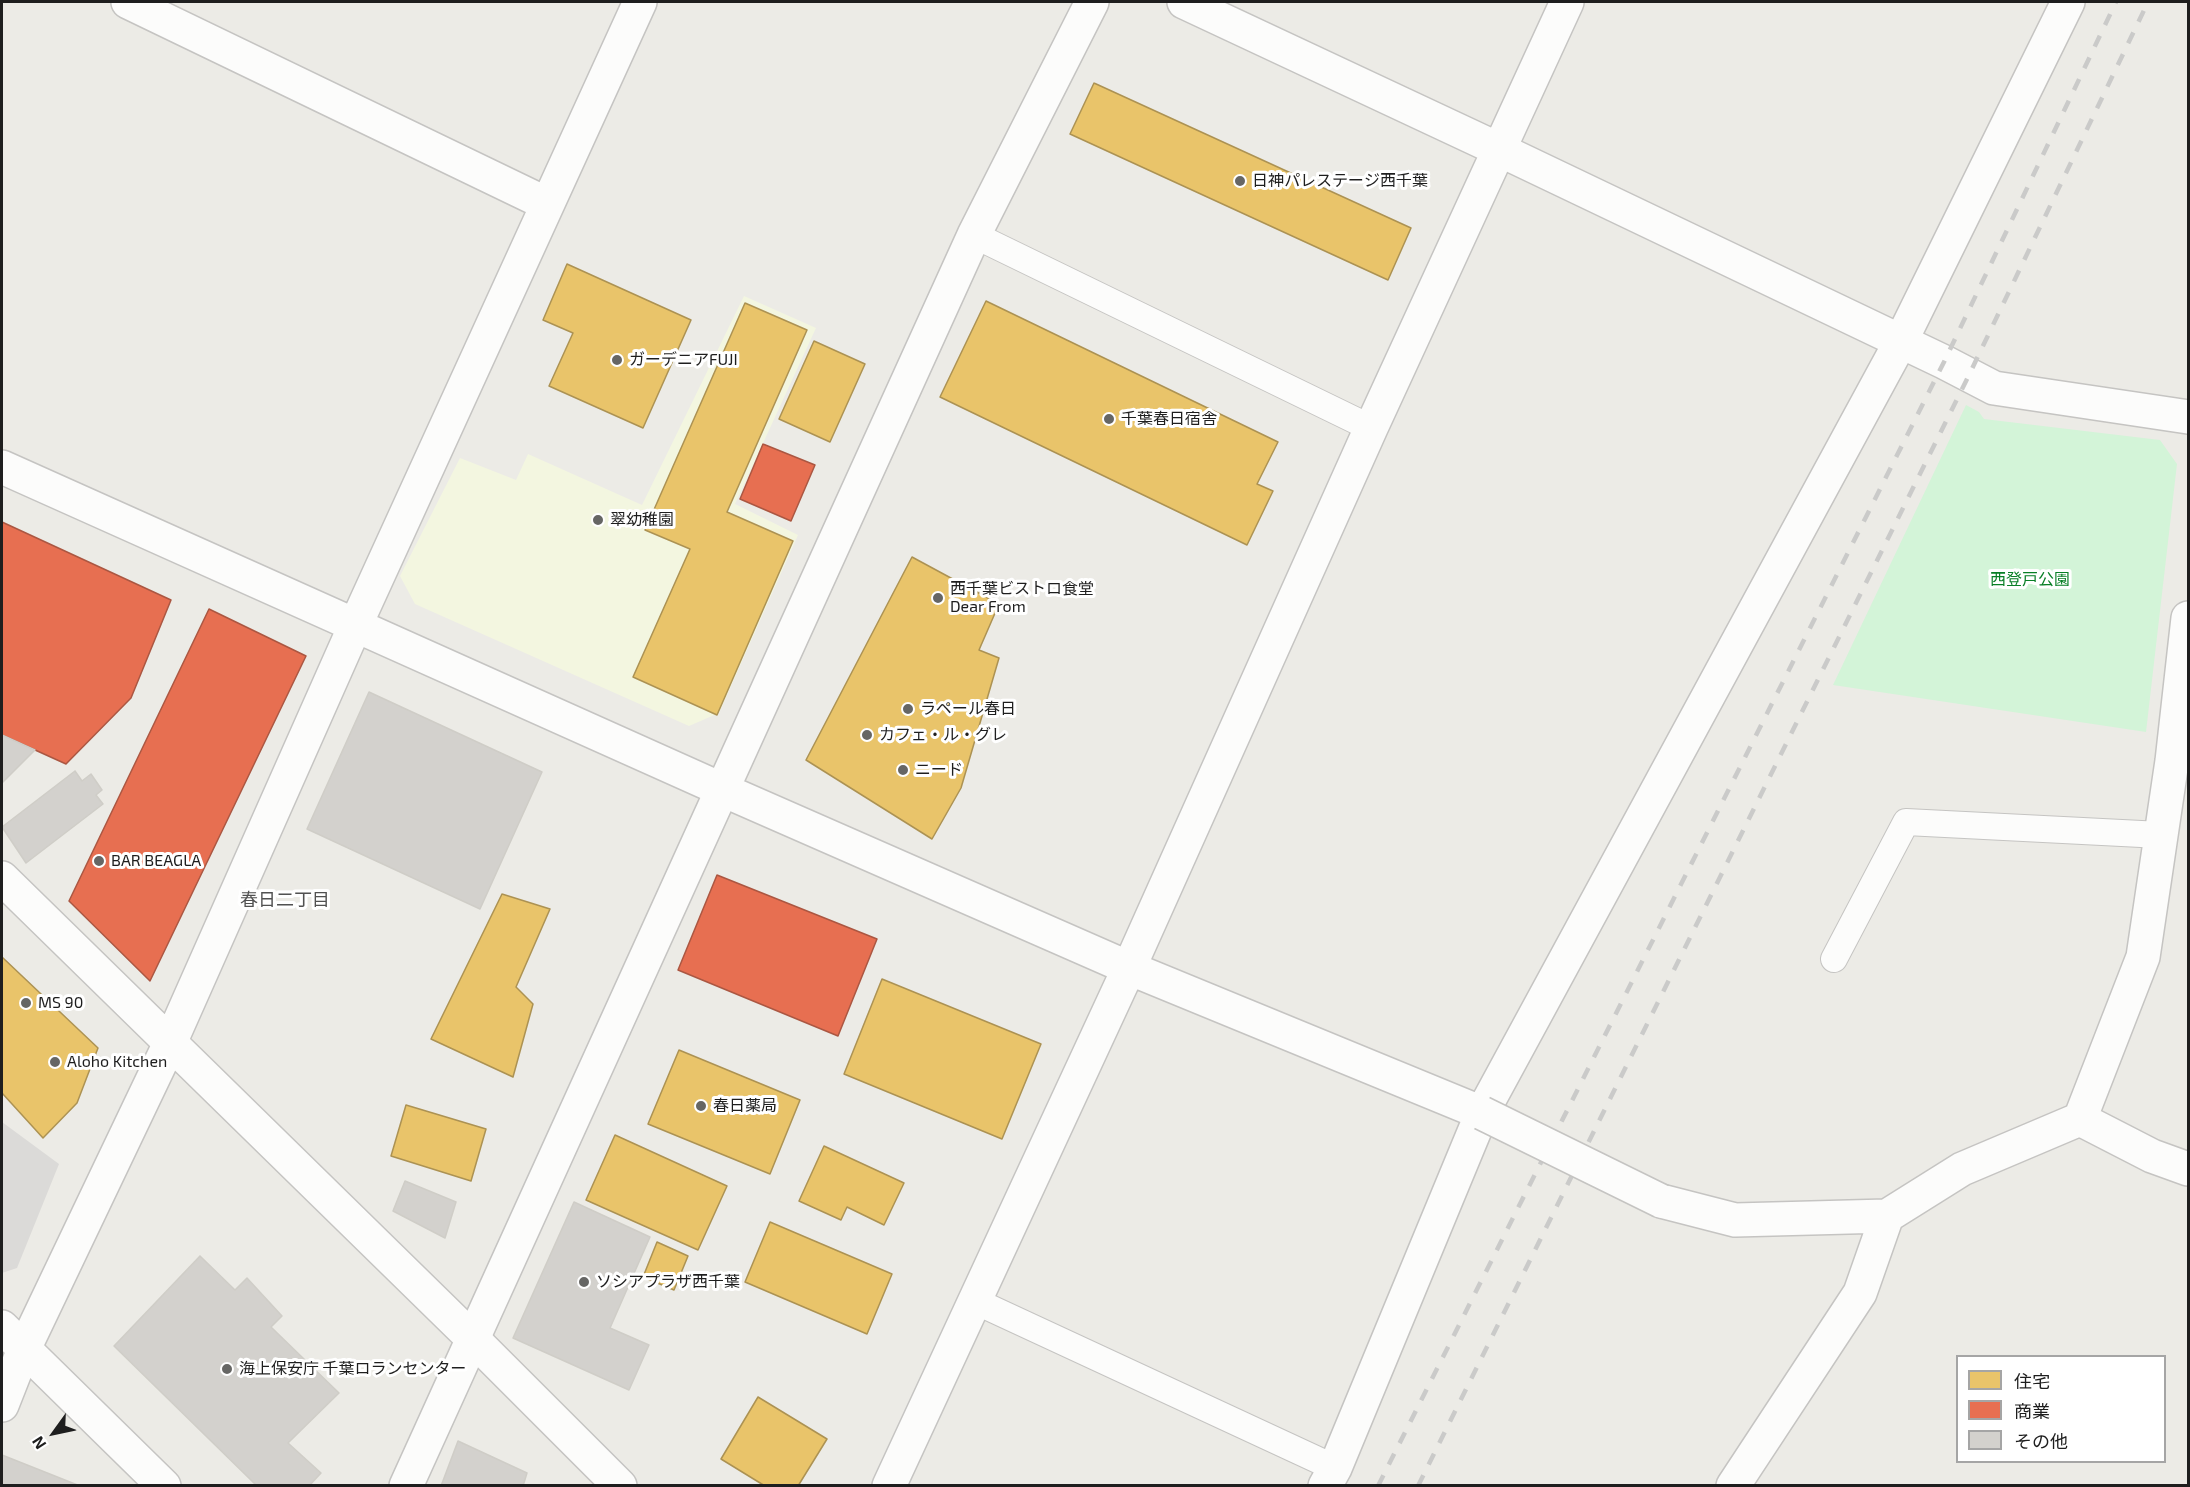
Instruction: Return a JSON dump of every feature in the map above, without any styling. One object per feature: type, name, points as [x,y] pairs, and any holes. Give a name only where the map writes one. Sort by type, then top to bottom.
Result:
[{"type":"street","points":[[128,2],[547,204]]},
{"type":"street","points":[[2,1405],[13,1338],[170,1044],[355,626],[640,2]]},
{"type":"street","points":[[406,1485],[974,235],[1092,2]]},
{"type":"street","points":[[1184,2],[1500,150],[1994,388],[2188,417]]},
{"type":"street","points":[[889,1485],[1129,968],[1371,428],[1567,2]]},
{"type":"street","points":[[1330,1477],[1482,1113],[1901,342],[2068,2]]},
{"type":"street","points":[[2,467],[723,790],[1129,968],[1482,1113],[1660,1201],[1735,1220],[1887,1216],[1962,1169],[2080,1119],[2143,957],[2161,835],[2180,763],[2188,618]]},
{"type":"street","points":[[2,878],[620,1485]]},
{"type":"street","points":[[2080,1119],[2152,1156],[2188,1169]]},
{"type":"street","points":[[1733,1485],[1860,1293],[1887,1216]]},
{"type":"street","points":[[13,1338],[164,1485]]},
{"type":"lane","points":[[974,235],[1371,428]]},
{"type":"lane","points":[[1834,959],[1906,822],[2161,835]]},
{"type":"lane","points":[[975,1301],[1330,1477]]},
{"type":"shaded area","name":"翠幼稚園","points":[[744,296],[816,328],[735,504],[798,535],[719,713],[689,726],[415,604],[400,576],[460,458],[516,480],[528,454],[642,505]]},
{"type":"shaded area","points":[[2,1122],[59,1164],[17,1268],[2,1273]]},
{"type":"green space","name":"西登戸公園","points":[[1966,405],[1979,412],[1984,419],[2160,440],[2177,464],[2146,732],[1833,685]]},
{"type":"building: 住宅","name":"日神パレステージ西千葉","points":[[1094,83],[1411,228],[1388,280],[1070,134]]},
{"type":"building: 住宅","name":"ガーデニアFUJI","points":[[567,264],[691,320],[643,428],[549,386],[573,333],[543,320]]},
{"type":"building: 住宅","name":"千葉春日宿舎","points":[[986,301],[1278,442],[1257,484],[1273,491],[1247,545],[940,397]]},
{"type":"building: 住宅","points":[[745,303],[807,330],[727,512],[793,541],[717,715],[633,677],[690,549],[645,530]]},
{"type":"building: 住宅","points":[[814,341],[865,364],[830,442],[779,419]]},
{"type":"building: 住宅","name":"ラペール春日","points":[[912,557],[999,604],[979,650],[999,658],[961,788],[932,839],[806,760]]},
{"type":"building: 住宅","points":[[502,894],[550,909],[516,987],[533,1004],[513,1077],[431,1039]]},
{"type":"building: 住宅","name":"MS 90","points":[[2,957],[98,1048],[77,1103],[43,1138],[2,1093]]},
{"type":"building: 住宅","points":[[882,979],[1041,1044],[1002,1139],[844,1074]]},
{"type":"building: 住宅","points":[[679,1050],[800,1100],[770,1174],[648,1124]]},
{"type":"building: 住宅","points":[[406,1105],[486,1129],[471,1181],[391,1156]]},
{"type":"building: 住宅","points":[[615,1135],[727,1186],[698,1250],[586,1200]]},
{"type":"building: 住宅","points":[[824,1146],[904,1183],[884,1225],[847,1207],[841,1220],[799,1201]]},
{"type":"building: 住宅","points":[[770,1222],[892,1274],[867,1334],[745,1282]]},
{"type":"building: 住宅","points":[[657,1242],[688,1256],[674,1290],[643,1277]]},
{"type":"building: 住宅","points":[[758,1397],[827,1439],[798,1486],[765,1486],[721,1459]]},
{"type":"building: 商業","points":[[763,444],[815,465],[791,521],[740,499]]},
{"type":"building: 商業","points":[[2,522],[171,600],[131,698],[66,764],[2,735]]},
{"type":"building: 商業","points":[[209,609],[306,656],[150,981],[69,901]]},
{"type":"building: 商業","points":[[717,875],[877,939],[838,1036],[678,970]]},
{"type":"building: その他","points":[[369,692],[542,772],[480,909],[307,829]]},
{"type":"building: その他","points":[[2,735],[35,750],[2,783]]},
{"type":"building: その他","points":[[75,771],[82,781],[91,774],[102,790],[96,795],[103,804],[26,863],[2,827]]},
{"type":"building: その他","points":[[405,1181],[456,1202],[445,1238],[393,1211]]},
{"type":"building: その他","name":"ソシアプラザ西千葉","points":[[574,1202],[650,1237],[610,1328],[649,1345],[629,1390],[513,1338]]},
{"type":"building: その他","name":"海上保安庁 千葉ロランセンター","points":[[200,1256],[235,1290],[247,1278],[282,1316],[271,1327],[339,1393],[288,1443],[321,1473],[309,1486],[257,1486],[114,1346]]},
{"type":"building: その他","points":[[458,1441],[527,1473],[523,1486],[441,1486]]},
{"type":"building: その他","points":[[2,1455],[80,1486],[2,1486]]},
{"type":"railway","points":[[1378,1486],[1944,362],[2116,2]]},
{"type":"railway","points":[[1418,1486],[1969,375],[2148,2]]},
{"type":"place","name":"日神パレステージ西千葉","points":[[1240,181]]},
{"type":"place","name":"ガーデニアFUJI","points":[[617,360]]},
{"type":"place","name":"千葉春日宿舎","points":[[1109,419]]},
{"type":"place","name":"翠幼稚園","points":[[598,520]]},
{"type":"place","name":"西千葉ビストロ食堂 Dear From","points":[[938,598]]},
{"type":"place","name":"ラペール春日","points":[[908,709]]},
{"type":"place","name":"カフェ・ル・グレ","points":[[867,735]]},
{"type":"place","name":"ニード","points":[[903,770]]},
{"type":"place","name":"BAR BEAGLA","points":[[99,861]]},
{"type":"place","name":"MS 90","points":[[26,1003]]},
{"type":"place","name":"Aloho Kitchen","points":[[55,1062]]},
{"type":"place","name":"春日薬局","points":[[701,1106]]},
{"type":"place","name":"ソシアプラザ西千葉","points":[[584,1282]]},
{"type":"place","name":"海上保安庁 千葉ロランセンター","points":[[227,1369]]},
{"type":"district","name":"春日二丁目","points":[[285,900]]}]
